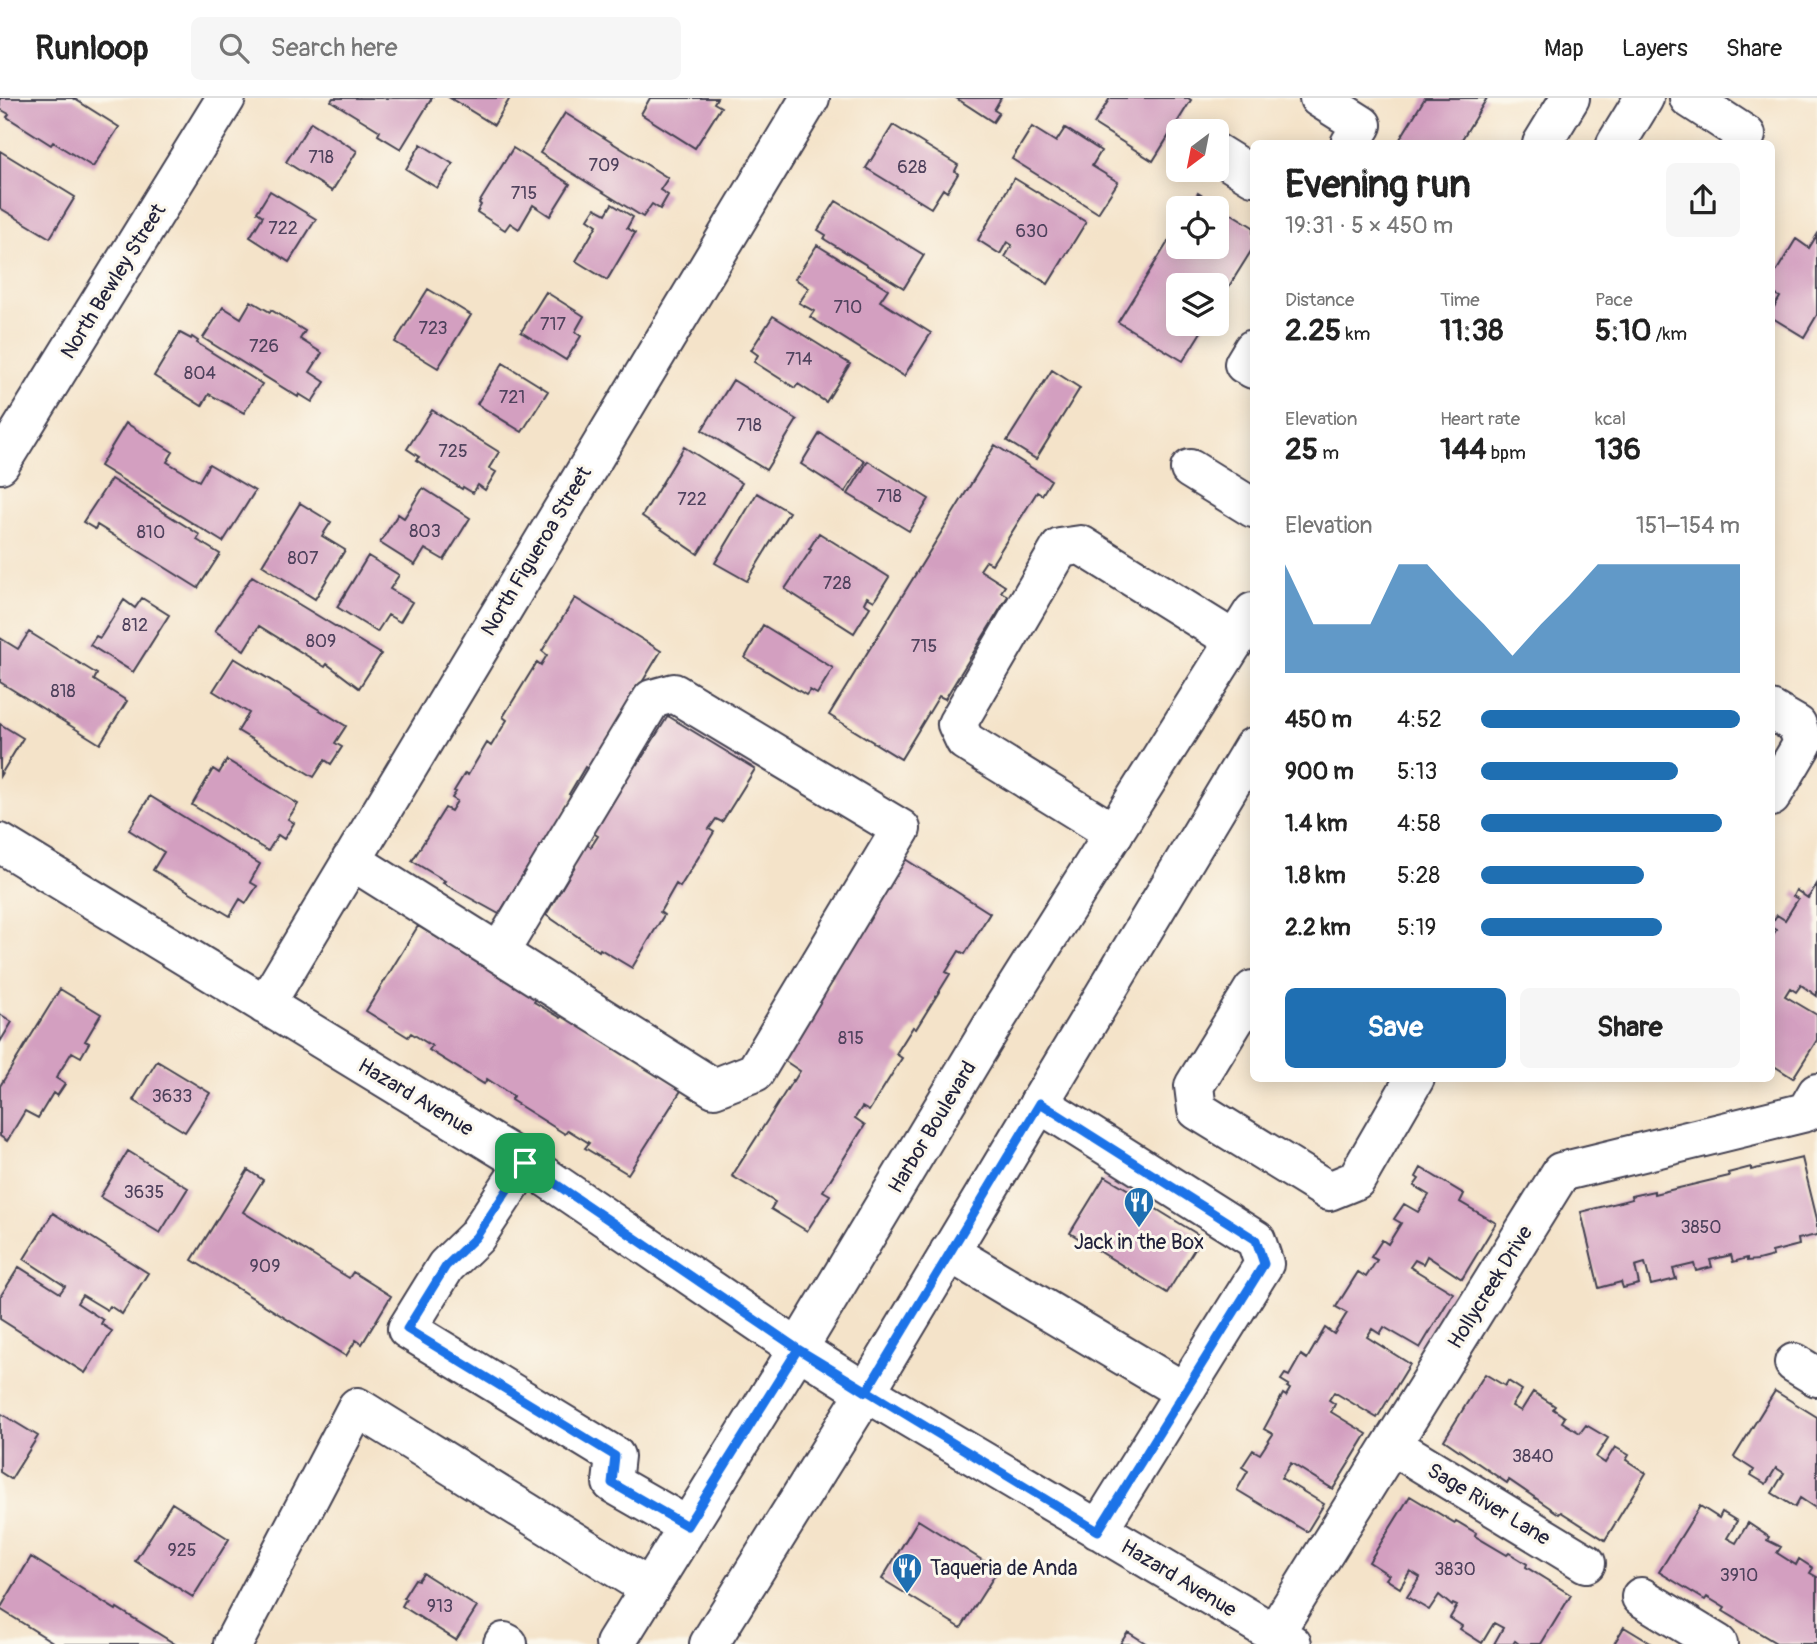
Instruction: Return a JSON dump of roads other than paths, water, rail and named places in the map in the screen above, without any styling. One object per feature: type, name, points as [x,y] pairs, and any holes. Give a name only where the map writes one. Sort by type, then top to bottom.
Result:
[{"type":"street","name":"North Bewley Street","points":[[0,464],[226,98]]},
{"type":"street","name":"North Figueroa Street","points":[[265,1005],[810,98]]},
{"type":"street","points":[[1319,98],[1362,125],[1353,140]]},
{"type":"street","points":[[1544,140],[1570,98]]},
{"type":"street","points":[[1618,140],[1644,98]]},
{"type":"street","points":[[1689,98],[1746,135],[1743,140]]},
{"type":"street","points":[[1229,161],[1250,174]]},
{"type":"street","points":[[1250,354],[1244,363],[1250,367]]},
{"type":"street","points":[[1190,469],[1250,506]]},
{"type":"street","points":[[1114,833],[965,741],[957,724],[1060,548],[1081,545],[1244,626]]},
{"type":"street","name":"Harbor Boulevard","points":[[615,1644],[798,1349],[995,1021],[1244,626]]},
{"type":"street","points":[[351,860],[499,953],[714,1088],[755,1072],[901,829],[674,693],[652,699],[499,953]]},
{"type":"street","points":[[1775,711],[1797,725],[1803,743],[1775,790]]},
{"type":"street","points":[[709,1644],[866,1392],[1250,752]]},
{"type":"street","name":"Hazard Avenue","points":[[0,843],[525,1163],[798,1349],[866,1392],[1283,1639]]},
{"type":"street","points":[[1250,995],[1194,1086],[1197,1110],[1329,1191],[1356,1180],[1413,1082]]},
{"type":"street","name":"Hollycreek Drive","points":[[1283,1639],[1392,1445],[1561,1172],[1805,1112],[1817,1093]]},
{"type":"street","points":[[1040,1103],[1256,1240],[1264,1264],[1098,1531]]},
{"type":"street","points":[[525,1163],[476,1237],[446,1266],[407,1329],[615,1456],[612,1483],[687,1526]]},
{"type":"street","points":[[950,1252],[1183,1391]]},
{"type":"street","points":[[233,1644],[357,1407],[649,1588]]},
{"type":"street","name":"Sage River Lane","points":[[1392,1445],[1586,1563]]},
{"type":"street","points":[[1641,1597],[1718,1644]]},
{"type":"place","name":"Jack in the Box","points":[[1139,1229]]},
{"type":"place","name":"Taqueria de Anda","points":[[907,1595]]}]
